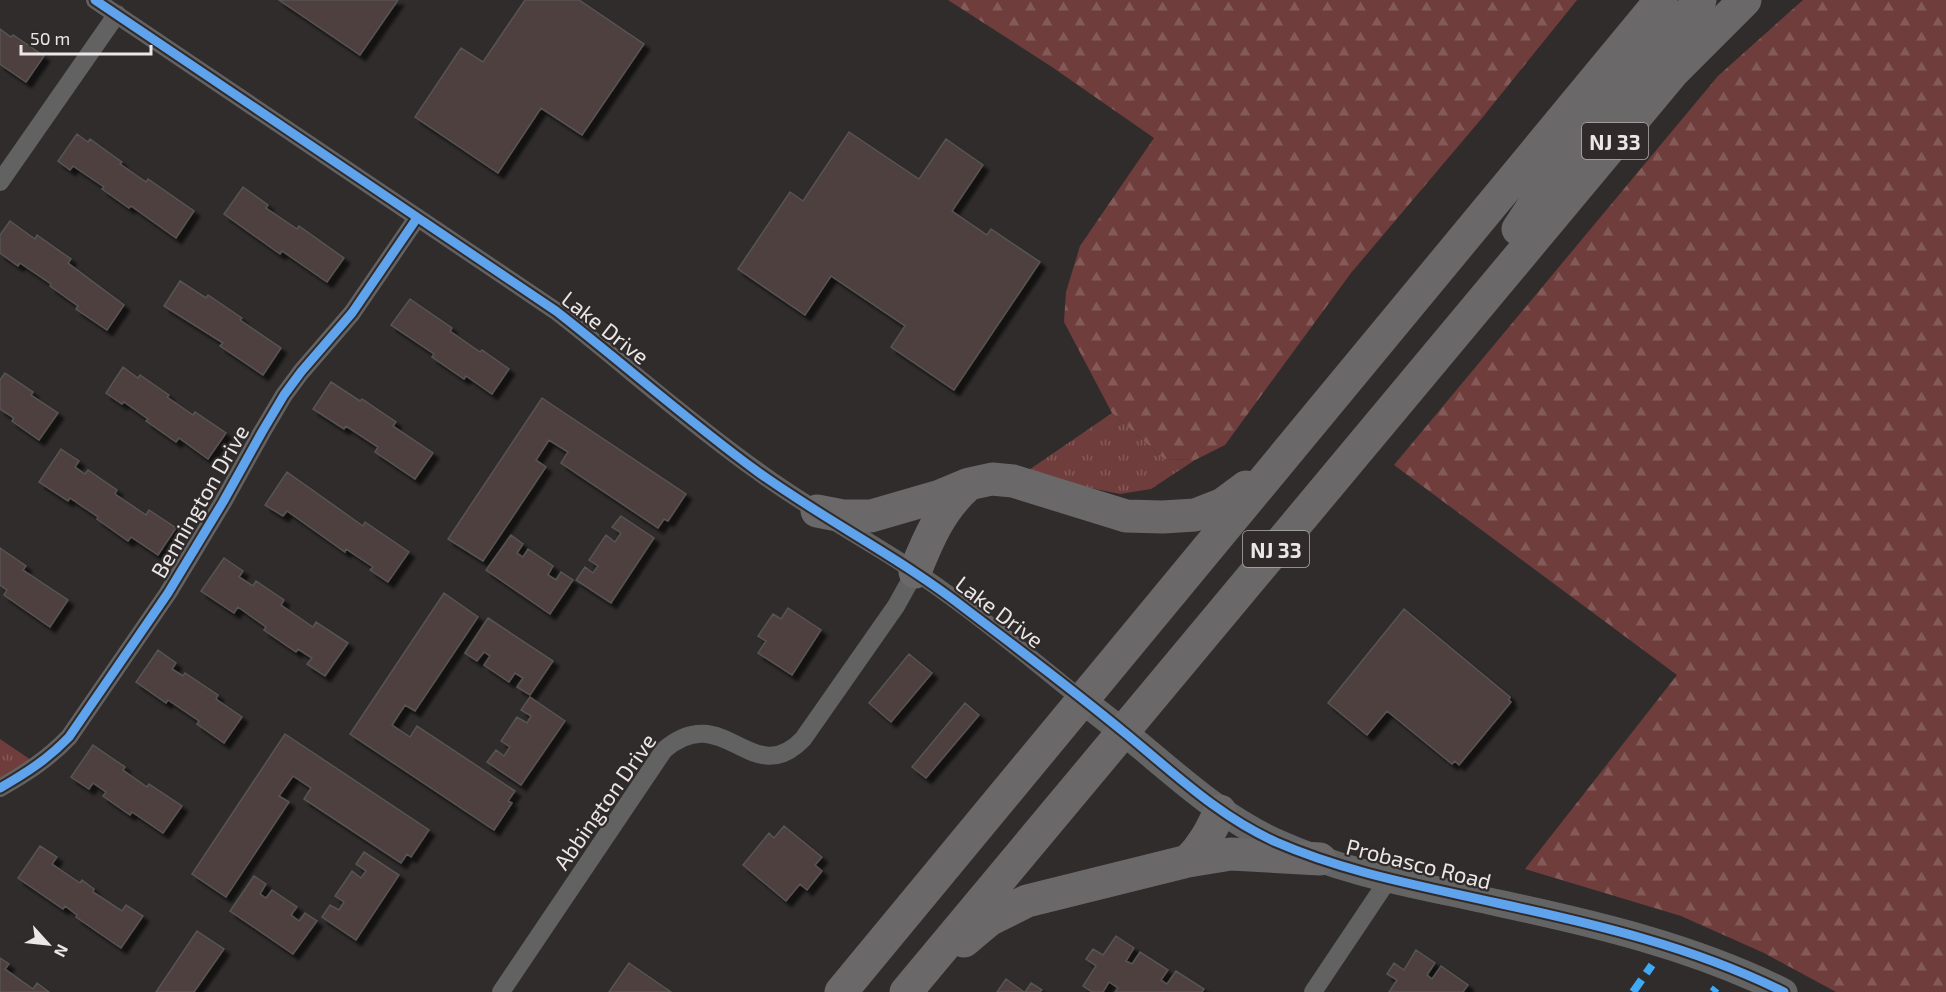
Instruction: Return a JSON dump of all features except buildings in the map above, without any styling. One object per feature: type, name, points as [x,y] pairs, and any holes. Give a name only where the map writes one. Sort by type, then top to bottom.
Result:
[{"type":"highway","points":[[1563,119],[1638,0]]},
{"type":"highway","name":"NJ 33","points":[[841,992],[1661,0]]},
{"type":"highway","points":[[1428,365],[1549,182],[1700,0]]},
{"type":"highway","name":"NJ 33","points":[[906,992],[1674,71],[1745,0]]},
{"type":"highway","points":[[817,511],[843,516],[872,516],[940,496],[969,484],[992,479],[1013,481],[1126,516],[1163,518],[1195,515],[1223,504],[1278,462]]},
{"type":"highway","points":[[915,572],[936,524],[953,499],[969,484]]},
{"type":"highway","points":[[1188,861],[1201,848],[1210,834],[1220,811]]},
{"type":"highway","points":[[911,992],[961,943],[989,920],[1027,901],[1188,861],[1231,854],[1320,859]]},
{"type":"street","name":"Lake Drive","points":[[95,0],[556,311],[759,473],[915,572],[959,603],[1082,700]]},
{"type":"street","points":[[0,182],[117,14]]},
{"type":"street","name":"Bennington Drive","points":[[0,788],[31,771],[51,756],[69,737],[168,593],[284,395],[352,313],[417,218]]},
{"type":"street","name":"Abbington Drive","points":[[501,992],[664,750],[675,740],[689,734],[705,733],[721,736],[758,755],[784,754],[795,747],[803,739],[896,606],[915,572]]},
{"type":"street","name":"Probasco Road","points":[[1082,700],[1220,811],[1276,842],[1320,859],[1388,880],[1499,903],[1648,939],[1705,958],[1784,992]]},
{"type":"street","points":[[1313,992],[1388,880]]},
{"type":"green space","points":[[948,0],[1577,0],[1482,118],[1351,273],[1225,445],[1195,460],[1164,459],[1112,413],[1064,322],[1066,292],[1080,246],[1154,138],[1052,67]]},
{"type":"green space","points":[[1803,0],[1946,0],[1946,992],[1836,992],[1764,953],[1681,916],[1525,869],[1677,675],[1394,465],[1718,76]]},
{"type":"green space","points":[[1112,413],[1164,459],[1195,460],[1151,489],[1120,494],[1023,474]]},
{"type":"green space","points":[[0,739],[31,760],[0,779]]},
{"type":"marked path","points":[[1633,992],[1652,965]]},
{"type":"marked path","points":[[1713,992],[1716,988]]},
{"type":"cycle path","points":[[95,0],[556,311],[706,433],[758,472],[942,591],[1027,655],[1197,793],[1235,820],[1276,842],[1330,862],[1413,884],[1571,919],[1644,938],[1715,962],[1784,992]]},
{"type":"cycle path","points":[[0,788],[36,765],[69,737],[168,593],[284,395],[352,313],[417,218]]}]
